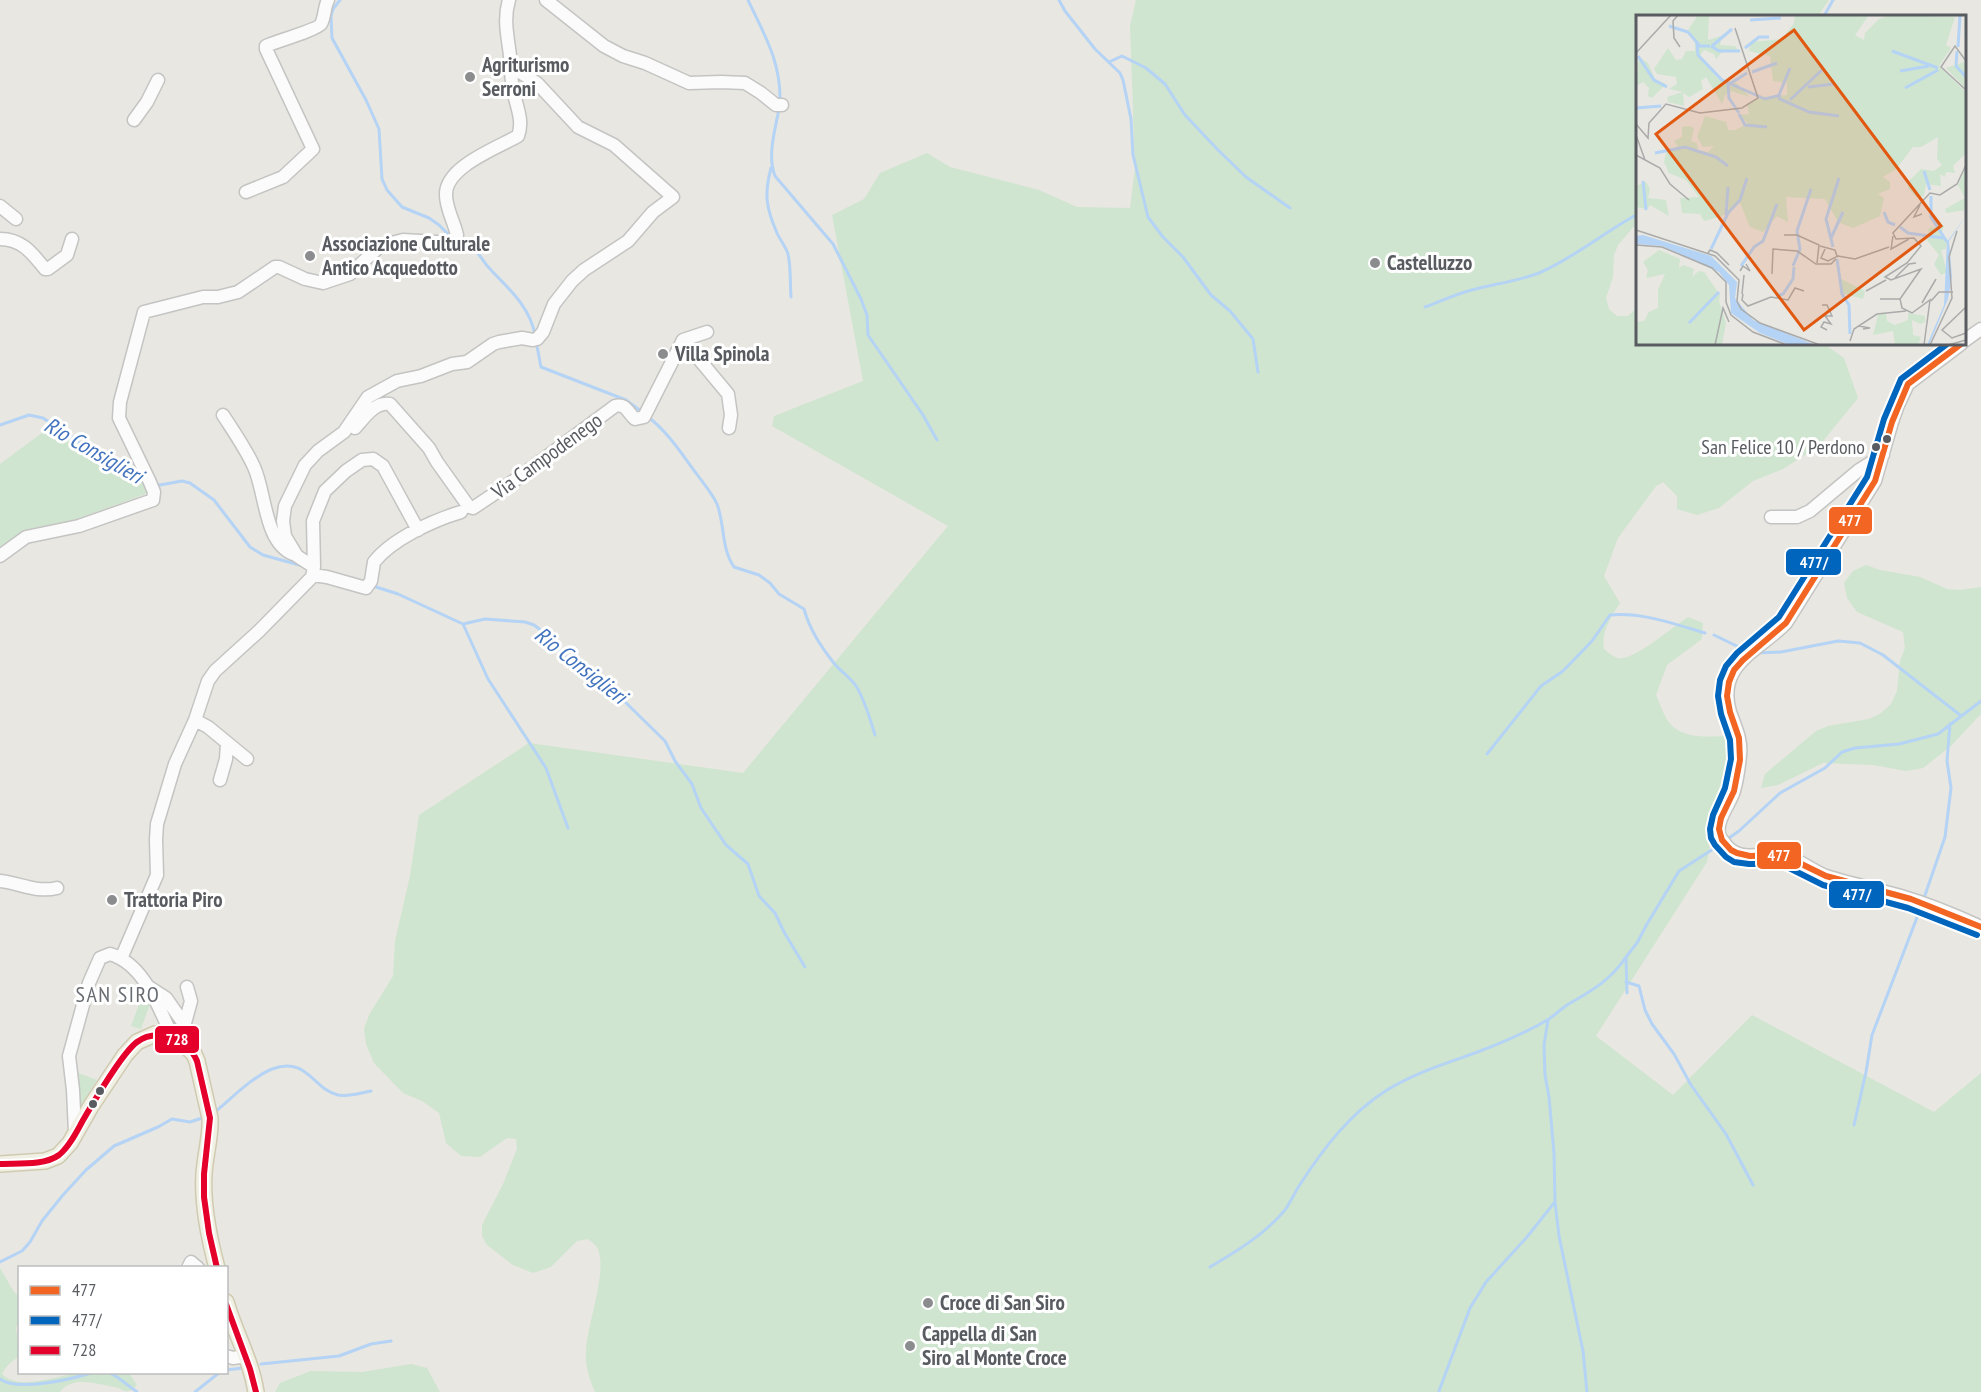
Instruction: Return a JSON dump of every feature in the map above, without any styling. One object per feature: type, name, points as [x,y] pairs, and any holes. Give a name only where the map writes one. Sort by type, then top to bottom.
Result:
[{"type":"main road","points":[[0,1164],[45,1161],[58,1156],[64,1151],[132,1046],[155,1034],[172,1036],[194,1054],[210,1118],[203,1178],[212,1249],[216,1266]]},
{"type":"main road","points":[[228,1309],[247,1356],[256,1392]]},
{"type":"street","points":[[246,192],[284,177],[313,148],[266,46],[291,35],[317,28],[328,0]]},
{"type":"street","points":[[0,556],[26,537],[79,526],[131,506],[150,502],[154,497],[149,480],[119,418],[120,402],[144,312],[203,297],[218,297],[238,292],[274,267],[323,283],[350,274],[380,246],[403,240],[455,241],[457,232],[449,214],[446,199],[448,181],[466,165],[518,136],[519,133],[521,123],[513,90],[505,24],[509,0]]},
{"type":"street","points":[[546,0],[604,46],[623,56],[645,63],[689,83],[721,81],[745,83],[779,105]]},
{"type":"street","points":[[297,556],[285,536],[284,529],[284,513],[290,495],[310,458],[344,432],[368,397],[397,381],[421,376],[452,364],[467,362],[499,342],[535,337],[572,281],[584,270],[628,241],[653,212],[673,197],[614,145],[578,127],[537,83],[510,66]]},
{"type":"street","points":[[134,120],[147,102],[158,80]]},
{"type":"street","points":[[0,206],[16,219]]},
{"type":"street","points":[[0,239],[10,239],[26,246],[48,270],[68,255],[72,239]]},
{"type":"street","points":[[1966,340],[1981,329]]},
{"type":"street","points":[[707,332],[683,340],[728,394],[731,415],[729,428]]},
{"type":"street","name":"Via Campodenego","points":[[313,568],[292,539],[288,520],[292,504],[315,463],[346,439],[367,415],[382,403],[390,404],[397,410],[412,431],[429,448],[469,507],[476,507],[615,406],[624,407],[639,420],[646,415],[683,340]]},
{"type":"street","points":[[1959,345],[1908,384],[1898,405],[1875,481],[1786,623],[1775,635],[1745,656],[1736,667],[1727,690],[1741,753],[1734,792],[1719,825],[1719,835],[1728,848],[1743,856],[1784,855],[1816,872],[1922,904],[1961,917],[1981,927]]},
{"type":"street","points":[[224,415],[255,469],[275,538],[286,550],[327,577],[364,589],[370,584],[376,559],[390,547],[443,517],[461,512]]},
{"type":"street","points":[[1771,517],[1797,517],[1810,512],[1859,470],[1883,455]]},
{"type":"street","points":[[120,957],[155,882],[158,863],[157,824],[175,764],[195,720],[203,691],[211,675],[260,631],[313,568],[313,521],[328,487],[365,459],[375,460],[382,466],[418,530]]},
{"type":"street","points":[[195,720],[208,727],[247,759]]},
{"type":"street","points":[[220,780],[226,759],[226,743]]},
{"type":"street","points":[[0,881],[32,890],[48,891],[57,888]]},
{"type":"street","points":[[75,1132],[69,1056],[89,983],[96,964],[104,955],[120,957],[131,966],[147,986],[172,1036]]},
{"type":"street","points":[[147,986],[166,998],[185,1023],[191,1001],[188,987]]},
{"type":"street","points":[[228,1357],[247,1356]]},
{"type":"green space","points":[[1136,0],[1829,0],[1819,15],[1636,15],[1636,224],[1618,245],[1614,255],[1613,277],[1606,298],[1609,309],[1617,316],[1628,316],[1636,309],[1636,345],[1825,345],[1844,358],[1858,398],[1819,446],[1783,469],[1753,481],[1719,508],[1697,515],[1677,509],[1677,496],[1663,482],[1656,486],[1618,538],[1604,576],[1620,603],[1605,630],[1604,649],[1611,655],[1624,658],[1648,646],[1688,617],[1703,623],[1702,639],[1667,665],[1656,695],[1668,721],[1681,732],[1706,737],[1732,736],[1732,768],[1714,822],[1707,862],[1596,1036],[1673,1095],[1752,1015],[1934,1112],[1981,1073],[1981,1392],[595,1392],[588,1372],[586,1356],[600,1274],[596,1247],[588,1239],[577,1241],[551,1267],[533,1273],[513,1265],[487,1245],[482,1236],[482,1225],[503,1184],[517,1149],[516,1139],[507,1138],[480,1157],[461,1156],[446,1143],[439,1113],[422,1101],[403,1093],[374,1063],[366,1044],[364,1029],[369,1015],[393,976],[395,941],[410,876],[419,815],[529,743],[743,773],[948,526],[772,426],[774,416],[863,381],[832,215],[864,199],[880,173],[927,153],[950,167],[1039,190],[1077,207],[1130,208],[1135,168],[1130,26]]},
{"type":"green space","points":[[50,427],[147,487],[148,493],[69,522],[28,529],[0,550],[0,464]]},
{"type":"green space","points":[[1866,565],[1880,570],[1920,577],[1947,589],[1981,587],[1981,714],[1950,747],[1923,768],[1906,771],[1873,765],[1823,763],[1778,785],[1761,788],[1765,774],[1816,731],[1828,726],[1869,719],[1881,713],[1891,704],[1897,691],[1900,661],[1905,648],[1903,632],[1857,612],[1847,598],[1844,583],[1853,571]]},
{"type":"green space","points":[[144,991],[151,1001],[141,1029],[131,1026]]},
{"type":"green space","points":[[76,1072],[97,1080],[79,1109]]},
{"type":"green space","points":[[0,1268],[18,1295],[18,1326],[16,1327],[18,1357],[2,1374],[19,1382],[29,1382],[73,1374],[130,1374],[137,1385],[127,1391],[100,1384],[78,1382],[65,1387],[60,1392],[0,1392]]},
{"type":"green space","points":[[411,1364],[427,1368],[440,1392],[275,1392],[280,1383],[311,1371],[362,1372]]},
{"type":"waterway","points":[[340,0],[331,16],[332,38],[379,129],[382,179],[387,190],[402,207],[429,218],[452,238]]},
{"type":"waterway","points":[[748,0],[775,62],[780,102]]},
{"type":"waterway","points":[[1059,0],[1095,49],[1120,73],[1123,80],[1131,119],[1133,155],[1148,217],[1163,237],[1183,257],[1211,295],[1230,311],[1253,339],[1258,372]]},
{"type":"waterway","points":[[1825,15],[1833,0]]},
{"type":"waterway","points":[[1109,62],[1122,56],[1146,68],[1165,84],[1185,115],[1218,150],[1246,177],[1290,208]]},
{"type":"waterway","points":[[779,109],[772,152],[775,176],[833,244],[861,299],[867,315],[868,335],[923,415],[937,440]]},
{"type":"waterway","points":[[771,168],[767,186],[768,208],[778,236],[788,254],[791,297]]},
{"type":"waterway","points":[[1425,307],[1466,292],[1539,273],[1636,215]]},
{"type":"waterway","points":[[464,245],[478,253],[518,299],[529,316],[535,335]]},
{"type":"waterway","points":[[536,341],[541,367],[626,400],[642,412]]},
{"type":"waterway","name":"Rio Consiglieri","points":[[0,425],[29,415],[43,418],[121,470],[145,483]]},
{"type":"waterway","points":[[647,416],[674,443],[715,500],[727,552],[734,567],[759,575],[779,594],[804,609],[812,631],[824,650],[859,691],[875,735]]},
{"type":"waterway","name":"Rio Consiglieri","points":[[155,484],[182,481],[190,483],[214,500],[250,547],[263,555],[303,566]]},
{"type":"waterway","name":"Rio Consiglieri","points":[[373,586],[398,594],[463,624],[485,619],[525,622],[534,625],[546,634],[563,655],[611,684],[620,697],[665,741],[675,761],[692,784],[701,808],[726,845],[748,864],[759,896],[775,913],[805,967]]},
{"type":"waterway","points":[[1487,754],[1541,686],[1563,671],[1592,641],[1610,615],[1646,617],[1705,633]]},
{"type":"waterway","points":[[463,624],[488,679],[546,768],[568,828]]},
{"type":"waterway","points":[[1714,635],[1747,651]]},
{"type":"waterway","points":[[1756,653],[1781,652],[1838,641],[1860,643],[1883,655],[1960,715]]},
{"type":"waterway","points":[[1726,840],[1780,793],[1825,768],[1842,752],[1855,748],[1899,744],[1938,734],[1981,701]]},
{"type":"waterway","points":[[1923,901],[1945,837],[1951,788],[1947,761],[1950,724]]},
{"type":"waterway","points":[[1627,993],[1626,957],[1637,943],[1679,871],[1721,844]]},
{"type":"waterway","points":[[1854,1125],[1872,1035],[1921,907]]},
{"type":"waterway","points":[[1210,1267],[1250,1242],[1277,1219],[1327,1146],[1373,1099],[1419,1074],[1493,1046],[1540,1024],[1600,985],[1626,957]]},
{"type":"waterway","points":[[1626,982],[1639,986],[1645,1010],[1652,1024],[1726,1134],[1753,1185]]},
{"type":"waterway","points":[[1548,1020],[1544,1045],[1545,1075],[1554,1153],[1555,1202],[1559,1236],[1583,1351],[1587,1392]]},
{"type":"waterway","points":[[216,1111],[257,1077],[284,1066],[302,1070],[329,1092],[338,1095],[371,1091]]},
{"type":"waterway","points":[[0,1262],[22,1251],[63,1195],[86,1170],[114,1146],[172,1119],[190,1122],[202,1118]]},
{"type":"waterway","points":[[1439,1391],[1470,1308],[1486,1282],[1554,1203]]},
{"type":"waterway","points":[[261,1364],[339,1356],[371,1344],[391,1341]]},
{"type":"waterway","points":[[228,1370],[243,1368]]},
{"type":"waterway","points":[[0,1379],[8,1383],[32,1384],[60,1381],[87,1374]]},
{"type":"waterway","points":[[112,1374],[137,1392]]},
{"type":"waterway","points":[[195,1392],[218,1374]]},
{"type":"transit line","name":"477/","points":[[1946,345],[1901,379],[1884,419],[1867,477],[1779,617],[1737,653],[1726,666],[1720,680],[1718,696],[1721,714],[1730,740],[1731,759],[1725,788],[1713,815],[1710,829],[1715,845],[1734,862],[1781,864],[1823,885],[1908,908],[1977,935]]},
{"type":"transit line","name":"477","points":[[1960,345],[1908,384],[1892,422],[1875,481],[1786,623],[1734,670],[1727,696],[1739,738],[1740,760],[1734,791],[1721,818],[1719,829],[1722,840],[1737,853],[1750,856],[1783,855],[1826,876],[1911,899],[1981,927]]},
{"type":"transit line","name":"728","points":[[0,1164],[46,1161],[59,1155],[72,1140],[108,1079],[130,1048],[140,1040],[151,1036],[172,1037],[189,1048],[197,1061],[210,1118],[204,1197],[217,1266]]},
{"type":"transit line","name":"728","points":[[228,1309],[256,1392]]},
{"type":"place","name":"Agriturismo Serroni","points":[[470,77]]},
{"type":"place","name":"Associazione Culturale Antico Acquedotto","points":[[310,256]]},
{"type":"place","name":"Castelluzzo","points":[[1375,263]]},
{"type":"place","name":"Villa Spinola","points":[[663,354]]},
{"type":"place","name":"San Felice 10 / Perdono","points":[[1876,447]]},
{"type":"place","name":"Trattoria Piro","points":[[112,900]]},
{"type":"place","name":"Croce di San Siro","points":[[928,1303]]},
{"type":"place","name":"Cappella di San Siro al Monte Croce","points":[[910,1346]]},
{"type":"district","name":"SAN SIRO","points":[[118,994]]}]
